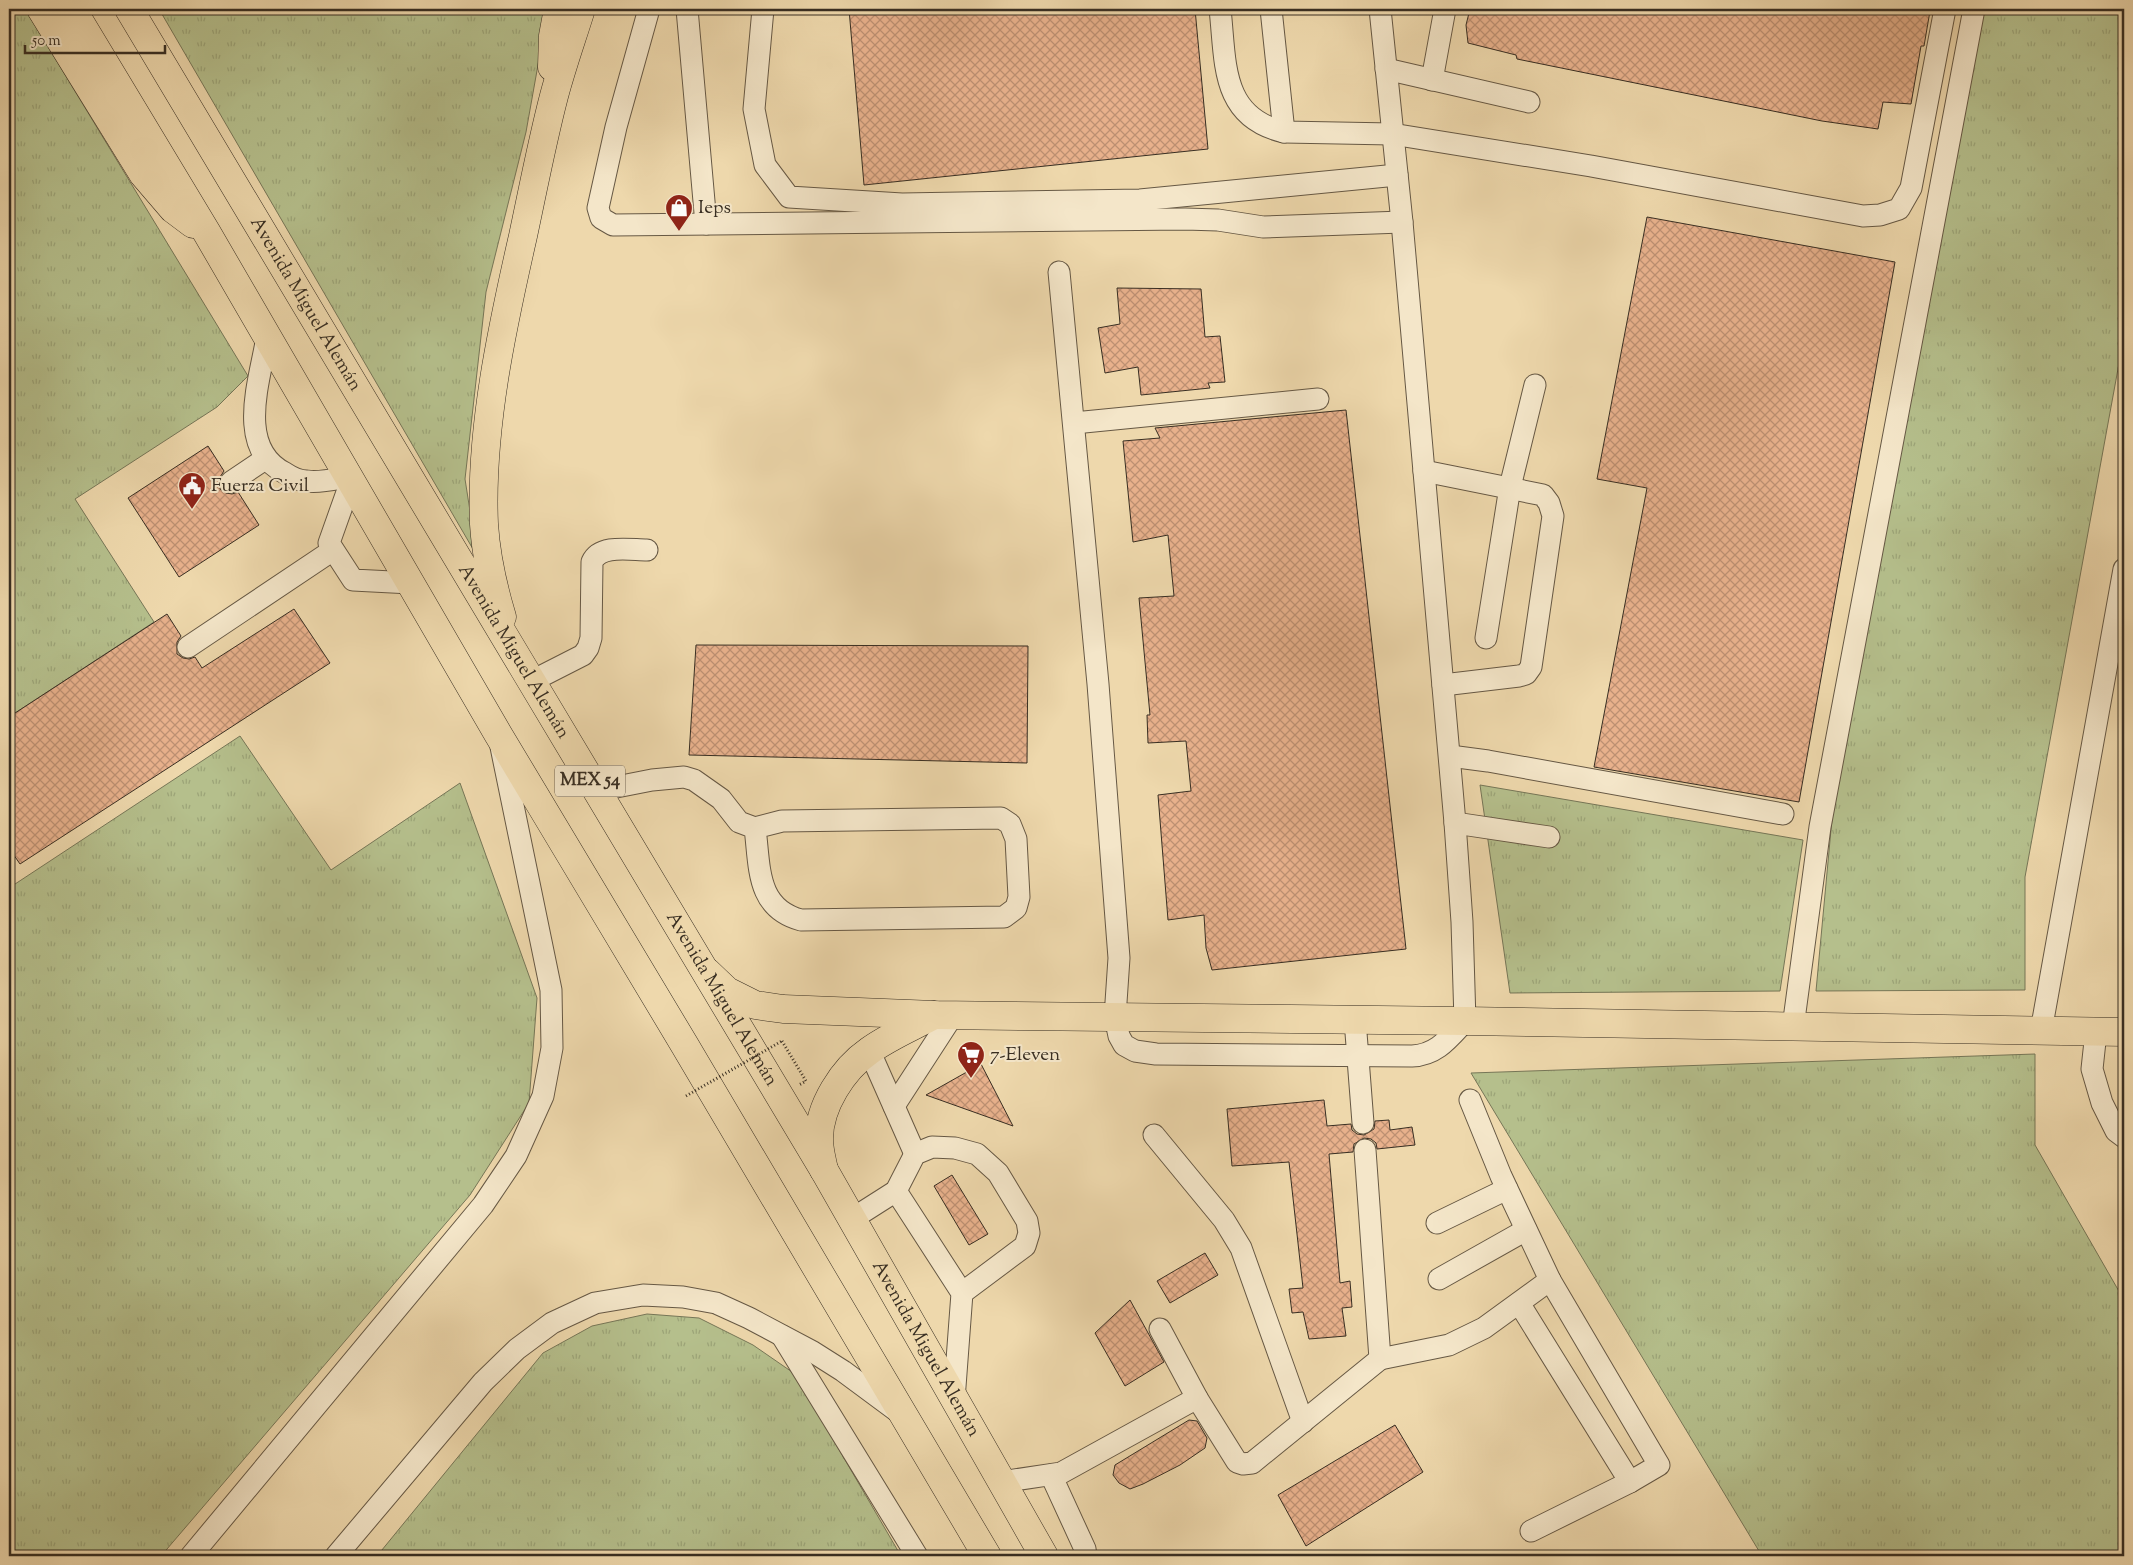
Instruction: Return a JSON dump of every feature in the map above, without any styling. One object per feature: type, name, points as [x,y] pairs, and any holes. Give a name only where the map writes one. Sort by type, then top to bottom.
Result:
[{"type":"main road","points":[[41,9],[143,174],[173,209],[207,233]]},
{"type":"main road","name":"MEX 54","points":[[72,9],[207,233],[498,734],[987,1556]]},
{"type":"main road","name":"Avenida Miguel Alemán","points":[[129,9],[697,961],[824,1170],[1044,1556]]},
{"type":"main road","points":[[554,96],[553,36],[558,9]]},
{"type":"main road","points":[[511,650],[494,588],[488,556],[484,501],[493,396],[503,329],[554,96],[581,9]]},
{"type":"main road","points":[[697,961],[727,990],[755,1005],[767,1008],[944,1015],[1465,1020],[2124,1032]]},
{"type":"main road","points":[[824,1170],[819,1138],[827,1107],[844,1075],[869,1050],[944,1015]]},
{"type":"street","points":[[649,9],[616,127],[598,208],[601,218],[612,225],[1186,219],[1218,220],[1263,227],[1402,222]]},
{"type":"street","points":[[687,9],[706,224]]},
{"type":"street","points":[[763,9],[754,109],[765,165],[789,197],[902,204],[1140,200],[1397,175]]},
{"type":"street","points":[[1220,9],[1227,75],[1234,96],[1244,112],[1257,124],[1284,132],[1392,134],[1591,166],[1863,216],[1880,215],[1899,209],[1911,188],[1945,9]]},
{"type":"street","points":[[1271,9],[1284,132]]},
{"type":"street","points":[[1059,272],[1098,684],[1119,958],[1115,1018],[1118,1036],[1124,1045],[1135,1050],[1156,1054],[1412,1056],[1428,1054],[1447,1041],[1465,1020],[1456,822],[1402,222],[1380,9]]},
{"type":"street","points":[[1432,80],[1445,9]]},
{"type":"street","points":[[1793,1027],[1820,827],[1974,9]]},
{"type":"street","points":[[1386,70],[1529,102]]},
{"type":"street","points":[[267,336],[255,407],[257,444],[265,459],[279,470],[307,481],[350,479],[329,543],[333,550],[353,580],[411,584]]},
{"type":"street","points":[[1486,638],[1510,488],[1535,385]]},
{"type":"street","points":[[1074,423],[1318,399]]},
{"type":"street","points":[[231,482],[265,459]]},
{"type":"street","points":[[1424,471],[1543,495],[1550,503],[1553,516],[1531,667],[1526,674],[1519,676],[1443,685]]},
{"type":"street","points":[[188,647],[333,550]]},
{"type":"street","points":[[530,682],[582,655],[588,648],[591,638],[592,562],[595,556],[604,550],[647,550]]},
{"type":"street","points":[[2041,1031],[2124,569]]},
{"type":"street","points":[[191,1556],[483,1206],[516,1156],[543,1096],[552,1048],[551,990],[498,734]]},
{"type":"street","points":[[1450,756],[1488,760],[1783,814]]},
{"type":"street","points":[[596,791],[652,780],[684,777],[694,780],[721,799],[739,822],[755,828],[782,822],[1001,818],[1010,824],[1016,840],[1019,897],[1016,908],[1004,917],[801,920],[788,917],[772,903],[762,885],[755,828]]},
{"type":"street","points":[[1456,822],[1549,837]]},
{"type":"street","points":[[894,1106],[944,1015]]},
{"type":"street","points":[[1355,1020],[1363,1123]]},
{"type":"street","points":[[2096,1032],[2092,1069],[2102,1104],[2116,1131],[2124,1137]]},
{"type":"street","points":[[869,1050],[915,1154]]},
{"type":"street","points":[[1470,1100],[1526,1230],[1550,1280],[1659,1465],[1630,1482],[1531,1531]]},
{"type":"street","points":[[1154,1135],[1224,1220],[1241,1248],[1303,1422]]},
{"type":"street","points":[[852,1219],[896,1191],[915,1154],[932,1146],[955,1148],[977,1154],[998,1173],[1029,1226],[1026,1246],[962,1293]]},
{"type":"street","points":[[1365,1150],[1380,1359]]},
{"type":"street","points":[[1437,1223],[1508,1189]]},
{"type":"street","points":[[896,1191],[962,1293],[954,1400]]},
{"type":"street","points":[[1439,1279],[1526,1230]]},
{"type":"street","points":[[1160,1330],[1197,1398],[1237,1462],[1243,1464],[1252,1463],[1380,1359],[1449,1344],[1484,1328],[1550,1280]]},
{"type":"street","points":[[336,1556],[483,1382],[517,1349],[552,1324],[595,1303],[643,1295],[683,1297],[716,1304],[781,1334],[843,1371],[901,1414]]},
{"type":"street","points":[[1519,1303],[1630,1482]]},
{"type":"street","points":[[781,1334],[917,1556]]},
{"type":"street","points":[[1001,1482],[1051,1475],[1068,1470],[1197,1398]]},
{"type":"street","points":[[1051,1475],[1085,1549],[1086,1556]]},
{"type":"path","points":[[686,1096],[782,1041],[806,1081]]},
{"type":"green space","points":[[9,9],[25,9],[248,376],[217,407],[75,499],[154,622],[9,717]]},
{"type":"green space","points":[[159,9],[548,9],[526,132],[486,292],[465,479],[477,556]]},
{"type":"green space","points":[[1982,9],[2124,9],[2124,336],[2025,877],[2025,990],[1816,991],[1832,819]]},
{"type":"green space","points":[[240,736],[331,870],[460,783],[537,998],[529,1103],[470,1195],[161,1556],[9,1556],[9,888]]},
{"type":"green space","points":[[1480,785],[1803,840],[1780,991],[1510,993]]},
{"type":"green space","points":[[2035,1054],[2035,1145],[2124,1300],[2124,1556],[1762,1556],[1471,1073]]},
{"type":"green space","points":[[647,1314],[699,1318],[753,1345],[795,1374],[901,1556],[377,1556],[543,1353],[592,1326]]},
{"type":"building","points":[[849,9],[1195,9],[1208,149],[864,185]]},
{"type":"building","points":[[1470,9],[1921,9],[1930,11],[1924,46],[1921,46],[1911,104],[1883,102],[1878,129],[1822,121],[1517,59],[1516,55],[1468,43],[1466,25]]},
{"type":"building","points":[[1647,217],[1895,262],[1799,802],[1594,767],[1647,488],[1597,479]]},
{"type":"building","points":[[1117,288],[1201,289],[1205,337],[1220,336],[1225,382],[1208,383],[1210,388],[1141,395],[1138,367],[1105,373],[1098,328],[1120,324]]},
{"type":"building","points":[[1346,410],[1406,949],[1212,970],[1206,948],[1204,915],[1168,920],[1158,795],[1191,791],[1186,741],[1148,743],[1147,715],[1150,715],[1139,598],[1174,596],[1168,535],[1133,542],[1123,441],[1160,438],[1155,428]]},
{"type":"building","points":[[208,446],[224,471],[220,477],[220,489],[232,494],[238,492],[259,525],[179,577],[128,498]]},
{"type":"building","points":[[294,609],[330,663],[20,864],[9,848],[9,717],[167,614],[181,636],[177,642],[177,654],[189,659],[195,657],[202,668]]},
{"type":"building","points":[[696,645],[1028,646],[1027,763],[689,755]]},
{"type":"building","name":"7-Eleven","points":[[981,1064],[1013,1126],[926,1095]]},
{"type":"building","points":[[1324,1100],[1327,1126],[1351,1124],[1352,1130],[1357,1134],[1364,1135],[1374,1129],[1375,1121],[1389,1120],[1390,1130],[1412,1127],[1415,1145],[1377,1149],[1376,1143],[1371,1139],[1364,1138],[1354,1144],[1353,1152],[1329,1154],[1340,1283],[1350,1281],[1352,1307],[1342,1308],[1346,1336],[1309,1339],[1303,1312],[1292,1313],[1289,1289],[1303,1288],[1289,1162],[1232,1166],[1227,1109]]},
{"type":"building","points":[[952,1175],[988,1234],[969,1245],[934,1186]]},
{"type":"building","points":[[1205,1253],[1218,1275],[1170,1303],[1157,1281]]},
{"type":"building","points":[[1130,1300],[1164,1362],[1125,1386],[1095,1333]]},
{"type":"building","points":[[1189,1420],[1197,1421],[1207,1438],[1205,1448],[1180,1465],[1143,1484],[1130,1489],[1119,1483],[1113,1475],[1115,1465]]},
{"type":"building","points":[[1395,1425],[1423,1472],[1306,1546],[1278,1495]]},
{"type":"place","name":"Ieps","points":[[679,232]]},
{"type":"place","name":"Fuerza Civil","points":[[192,510]]},
{"type":"place","name":"7-Eleven","points":[[971,1079]]}]
